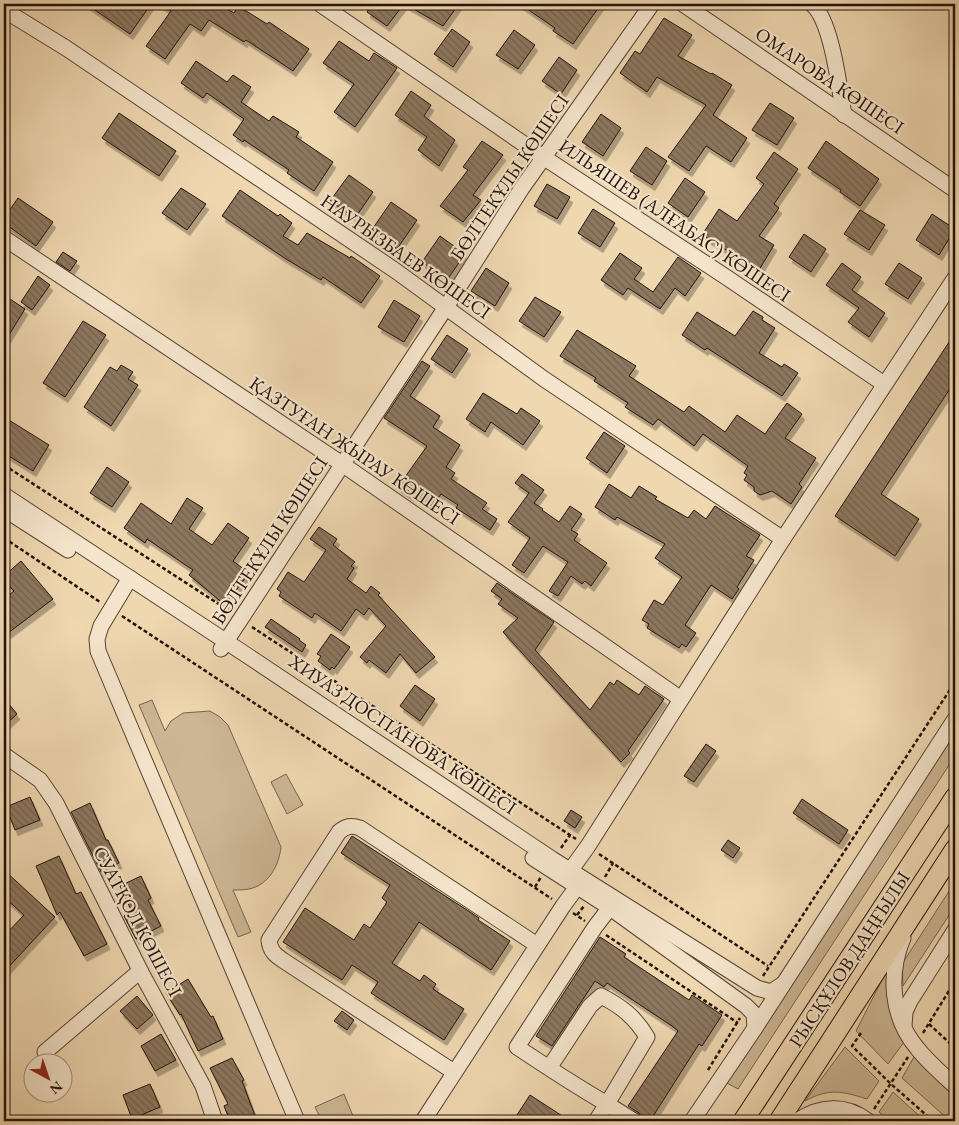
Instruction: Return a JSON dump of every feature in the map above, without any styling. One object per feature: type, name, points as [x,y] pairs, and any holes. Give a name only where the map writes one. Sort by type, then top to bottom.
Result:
[{"type":"main road","name":"РЫСҚҰЛОВ ДАҢҒЫЛЫ","points":[[743,1121],[955,797]]},
{"type":"main road","name":"РЫСҚҰЛОВ ДАҢҒЫЛЫ","points":[[779,1121],[955,849]]},
{"type":"street","name":"ИЛЬЯШЕВ (АЛҒАБАС) КӨШЕСІ","points":[[320,4],[884,384]]},
{"type":"street","name":"БӨЛТЕКҰЛЫ КӨШЕСІ","points":[[224,646],[544,156],[652,4]]},
{"type":"street","name":"ОМАРОВА КӨШЕСІ","points":[[683,4],[955,190]]},
{"type":"street","points":[[812,4],[816,7],[827,28],[844,114]]},
{"type":"street","name":"НАУРЫЗБАЕВ КӨШЕСІ","points":[[4,10],[66,48],[446,307],[544,379],[783,539]]},
{"type":"street","name":"ҚАЗТУҒАН ЖЫРАУ КӨШЕСІ","points":[[4,238],[342,464],[681,699]]},
{"type":"street","points":[[422,1121],[563,906],[588,846],[783,539],[955,278]]},
{"type":"street","name":"ХИУАЗ ДОСПАНОВА КӨШЕСІ","points":[[7,508],[127,582],[612,904],[757,988]]},
{"type":"street","points":[[127,582],[101,626],[97,639],[98,651],[298,1121]]},
{"type":"street","points":[[692,1121],[756,1028],[955,720]]},
{"type":"street","name":"СУАТҚОЛ КӨШЕСІ","points":[[4,754],[40,780],[56,803],[140,970],[203,1086],[215,1121]]},
{"type":"street","points":[[454,1072],[276,956],[270,948],[269,940],[339,832],[346,827],[360,828],[537,945]]},
{"type":"street","points":[[612,904],[517,1047],[634,1121]]},
{"type":"street","name":"ХИУАЗ ДОСПАНОВА КӨШЕСІ","points":[[612,904],[746,1006],[754,1014],[756,1028]]},
{"type":"street","points":[[915,911],[897,953],[893,976],[895,1003],[904,1027],[915,1046],[955,1086]]},
{"type":"street","points":[[904,1027],[905,1012],[910,1000],[955,930]]},
{"type":"street","points":[[45,1052],[140,970]]},
{"type":"street","points":[[757,988],[771,992],[783,984]]},
{"type":"street","points":[[549,1068],[590,1006],[601,996],[611,1001],[637,1021],[647,1037],[596,1121]]},
{"type":"street","points":[[797,1121],[814,1111],[829,1108],[866,1115]]},
{"type":"street","points":[[832,1121],[845,1114],[866,1115]]},
{"type":"path","points":[[4,464],[582,843]]},
{"type":"path","points":[[4,538],[738,1023]]},
{"type":"path","points":[[757,988],[768,966],[955,682]]},
{"type":"path","points":[[599,854],[768,966]]},
{"type":"path","points":[[921,1036],[955,981]]},
{"type":"path","points":[[704,1077],[738,1023],[746,1006]]},
{"type":"path","points":[[929,1024],[955,1048]]},
{"type":"path","points":[[861,1033],[852,1046],[933,1121]]},
{"type":"path","points":[[866,1115],[891,1084],[911,1052]]},
{"type":"shaded area","points":[[152,700],[165,731],[171,721],[183,713],[210,711],[228,725],[281,847],[278,861],[267,879],[256,887],[233,890],[251,932],[238,937],[139,705]]},
{"type":"shaded area","points":[[955,729],[955,756],[738,1089],[725,1082]]},
{"type":"shaded area","points":[[286,774],[303,805],[287,814],[271,782]]},
{"type":"shaded area","points":[[955,882],[955,906],[903,986],[902,964]]},
{"type":"shaded area","points":[[888,968],[904,1042],[888,1064],[856,1031]]},
{"type":"shaded area","points":[[845,1047],[879,1081],[867,1099],[836,1092],[821,1094],[805,1101]]},
{"type":"shaded area","points":[[915,1055],[955,1094],[955,1118],[950,1121],[902,1078]]},
{"type":"shaded area","points":[[893,1092],[925,1121],[889,1121],[879,1112]]},
{"type":"shaded area","points":[[344,1094],[355,1121],[322,1121],[315,1107]]},
{"type":"building","points":[[86,4],[151,4],[130,34]]},
{"type":"building","points":[[160,4],[220,4],[234,13],[238,6],[267,24],[269,22],[309,49],[293,71],[246,40],[244,42],[209,20],[201,31],[190,24],[165,59],[146,46],[171,11]]},
{"type":"building","points":[[372,4],[404,4],[387,26],[367,12]]},
{"type":"building","points":[[405,4],[459,4],[443,26]]},
{"type":"building","points":[[520,4],[601,4],[573,44],[553,31],[555,28]]},
{"type":"building","points":[[664,18],[692,35],[678,56],[732,85],[713,115],[747,138],[731,162],[706,146],[689,171],[668,157],[706,105],[657,77],[647,92],[620,73],[635,51],[640,54]]},
{"type":"building","points":[[452,29],[470,42],[453,67],[434,54]]},
{"type":"building","points":[[514,30],[535,45],[518,69],[496,55]]},
{"type":"building","points":[[339,41],[369,61],[374,53],[397,68],[355,127],[334,112],[354,84],[323,63]]},
{"type":"building","points":[[559,57],[577,70],[561,94],[542,81]]},
{"type":"building","points":[[196,61],[227,82],[233,75],[251,87],[241,102],[269,121],[273,116],[299,132],[296,137],[333,162],[314,191],[287,173],[289,170],[244,140],[243,142],[233,135],[244,119],[207,93],[203,98],[181,83]]},
{"type":"building","points":[[411,91],[431,105],[424,116],[455,140],[439,166],[418,150],[427,137],[395,115]]},
{"type":"building","points":[[770,103],[794,118],[777,145],[752,130]]},
{"type":"building","points":[[119,113],[176,151],[159,176],[102,138]]},
{"type":"building","points":[[601,114],[621,128],[603,156],[582,142]]},
{"type":"building","points":[[482,141],[503,155],[473,195],[481,200],[463,222],[440,206],[468,170],[463,167]]},
{"type":"building","points":[[826,141],[879,179],[860,206],[840,192],[841,190],[808,168]]},
{"type":"building","points":[[646,147],[667,161],[652,185],[630,171]]},
{"type":"building","points":[[774,152],[798,169],[774,204],[779,208],[759,236],[774,245],[759,270],[702,235],[719,209],[737,221],[764,184],[756,178]]},
{"type":"building","points":[[349,175],[373,192],[355,218],[330,201]]},
{"type":"building","points":[[685,178],[705,192],[688,217],[668,203]]},
{"type":"building","points":[[547,184],[570,197],[557,219],[534,206]]},
{"type":"building","points":[[181,188],[206,204],[187,230],[162,213]]},
{"type":"building","points":[[240,190],[278,216],[280,214],[292,223],[283,236],[298,245],[307,233],[350,258],[351,256],[380,276],[361,303],[323,277],[321,280],[286,259],[222,216]]},
{"type":"building","points":[[18,198],[53,222],[36,246],[4,223],[4,218]]},
{"type":"building","points":[[391,202],[417,220],[397,249],[371,231]]},
{"type":"building","points":[[593,209],[615,223],[600,247],[578,233]]},
{"type":"building","points":[[860,210],[885,225],[869,250],[844,234]]},
{"type":"building","points":[[932,214],[955,229],[939,255],[916,240]]},
{"type":"building","points":[[804,234],[826,249],[811,272],[789,257]]},
{"type":"building","points":[[440,236],[465,254],[447,280],[422,262]]},
{"type":"building","points":[[63,252],[77,261],[70,271],[56,262]]},
{"type":"building","points":[[620,253],[642,268],[634,279],[653,292],[678,257],[701,273],[685,296],[675,288],[660,309],[628,288],[623,295],[601,280]]},
{"type":"building","points":[[842,263],[861,277],[852,290],[885,313],[869,337],[848,322],[859,308],[826,285]]},
{"type":"building","points":[[899,263],[922,278],[908,299],[885,284]]},
{"type":"building","points":[[486,268],[509,283],[495,306],[471,291]]},
{"type":"building","points":[[38,276],[50,285],[32,310],[21,302]]},
{"type":"building","points":[[4,295],[25,309],[4,343]]},
{"type":"building","points":[[535,297],[561,312],[544,337],[519,321]]},
{"type":"building","points":[[394,300],[420,316],[404,342],[378,327]]},
{"type":"building","points":[[753,311],[763,317],[762,320],[775,328],[759,353],[782,367],[784,364],[798,373],[782,396],[707,348],[705,350],[682,335],[697,312],[735,336]]},
{"type":"building","points":[[83,321],[106,335],[65,397],[43,383]]},
{"type":"building","points":[[577,330],[636,366],[629,376],[684,412],[689,406],[725,432],[737,415],[765,434],[787,403],[802,414],[785,438],[816,458],[799,484],[802,487],[791,504],[772,491],[760,495],[754,491],[754,487],[744,480],[747,475],[744,473],[748,466],[703,434],[694,446],[658,419],[653,425],[625,407],[628,403],[594,381],[596,378],[560,356]]},
{"type":"building","points":[[955,333],[955,381],[881,494],[919,519],[895,556],[835,516]]},
{"type":"building","points":[[447,335],[468,349],[452,373],[431,359]]},
{"type":"building","points":[[422,361],[430,366],[410,396],[440,416],[433,427],[460,445],[446,467],[455,473],[451,479],[487,503],[482,509],[497,519],[490,530],[456,508],[458,505],[441,494],[432,507],[413,494],[411,496],[398,487],[427,446],[384,418]]},
{"type":"building","points":[[121,365],[133,372],[128,379],[138,385],[111,426],[84,407],[110,367],[117,371]]},
{"type":"building","points":[[483,393],[517,414],[521,408],[540,421],[523,445],[491,422],[485,432],[466,419]]},
{"type":"building","points":[[4,417],[49,445],[33,471],[4,453]]},
{"type":"building","points":[[604,432],[625,446],[607,473],[586,458]]},
{"type":"building","points":[[107,467],[129,482],[112,507],[90,493]]},
{"type":"building","points":[[522,474],[544,490],[534,503],[559,522],[570,506],[582,514],[571,530],[578,534],[574,540],[607,563],[591,586],[585,581],[582,584],[571,576],[558,596],[549,591],[568,562],[543,546],[524,573],[512,565],[530,538],[508,522],[529,493],[515,483]]},
{"type":"building","points":[[609,484],[631,498],[639,486],[657,497],[655,499],[688,518],[694,510],[706,519],[715,506],[760,535],[746,556],[754,560],[737,587],[739,589],[732,599],[711,585],[685,625],[696,633],[686,647],[682,644],[679,648],[647,628],[649,624],[642,620],[654,600],[663,605],[682,577],[655,558],[665,544],[617,517],[615,520],[595,507]]},
{"type":"building","points":[[187,498],[203,508],[189,529],[212,545],[228,523],[249,538],[233,561],[249,573],[225,605],[189,575],[193,570],[147,539],[145,543],[124,528],[141,503],[171,524]]},
{"type":"building","points":[[319,527],[337,539],[333,545],[355,562],[351,566],[354,568],[347,579],[366,593],[371,586],[380,593],[378,595],[435,657],[416,673],[400,654],[386,673],[369,660],[367,663],[360,657],[386,626],[369,608],[364,615],[356,609],[341,631],[315,613],[312,618],[279,596],[281,592],[277,589],[288,572],[304,582],[326,550],[310,539]]},
{"type":"building","points":[[21,561],[53,599],[8,633],[4,627],[4,599],[14,591],[4,580],[4,576]]},
{"type":"building","points":[[497,583],[554,622],[535,650],[590,710],[610,682],[614,685],[617,680],[639,695],[645,686],[664,699],[628,751],[630,753],[621,762],[503,632],[518,618],[498,604],[502,599],[491,591]]},
{"type":"building","points":[[271,619],[306,645],[302,652],[265,627]]},
{"type":"building","points":[[331,634],[350,647],[334,669],[332,667],[330,670],[318,661],[321,656],[317,654]]},
{"type":"building","points":[[415,685],[435,699],[420,721],[400,706]]},
{"type":"building","points":[[4,698],[17,714],[4,726]]},
{"type":"building","points":[[706,744],[716,751],[694,782],[684,776]]},
{"type":"building","points":[[30,797],[40,820],[15,830],[6,807]]},
{"type":"building","points":[[802,799],[848,830],[839,844],[793,813]]},
{"type":"building","points":[[90,803],[106,840],[108,840],[119,863],[101,872],[71,812]]},
{"type":"building","points":[[571,810],[582,817],[575,828],[564,821]]},
{"type":"building","points":[[352,836],[467,910],[479,918],[478,920],[510,941],[491,970],[419,922],[392,963],[420,981],[424,975],[436,984],[433,989],[464,1009],[444,1040],[371,993],[378,982],[352,965],[342,980],[283,942],[305,908],[354,940],[364,924],[370,928],[387,902],[382,898],[390,885],[341,853]]},
{"type":"building","points":[[728,840],[740,848],[733,858],[721,850]]},
{"type":"building","points":[[59,856],[76,894],[81,892],[107,944],[84,956],[60,912],[57,915],[36,866]]},
{"type":"building","points":[[4,870],[55,917],[4,972],[4,936],[24,915],[4,897]]},
{"type":"building","points":[[141,876],[151,898],[148,900],[161,926],[136,939],[124,916],[132,912],[120,886]]},
{"type":"building","points":[[600,937],[626,954],[624,957],[689,1000],[692,995],[722,1015],[702,1046],[699,1044],[650,1121],[643,1121],[639,1113],[628,1106],[678,1031],[672,1026],[607,983],[604,987],[595,981],[552,1046],[536,1036]]},
{"type":"building","points":[[188,979],[211,1017],[213,1016],[223,1039],[198,1051],[181,1014],[166,993]]},
{"type":"building","points":[[137,996],[153,1015],[137,1029],[120,1011]]},
{"type":"building","points":[[342,1011],[354,1020],[347,1030],[334,1021]]},
{"type":"building","points":[[161,1034],[176,1060],[155,1071],[141,1046]]},
{"type":"building","points":[[232,1058],[244,1080],[242,1081],[257,1121],[230,1121],[224,1106],[228,1104],[210,1068]]},
{"type":"building","points":[[150,1084],[160,1107],[132,1119],[123,1095]]},
{"type":"building","points":[[530,1095],[570,1121],[513,1121]]}]
